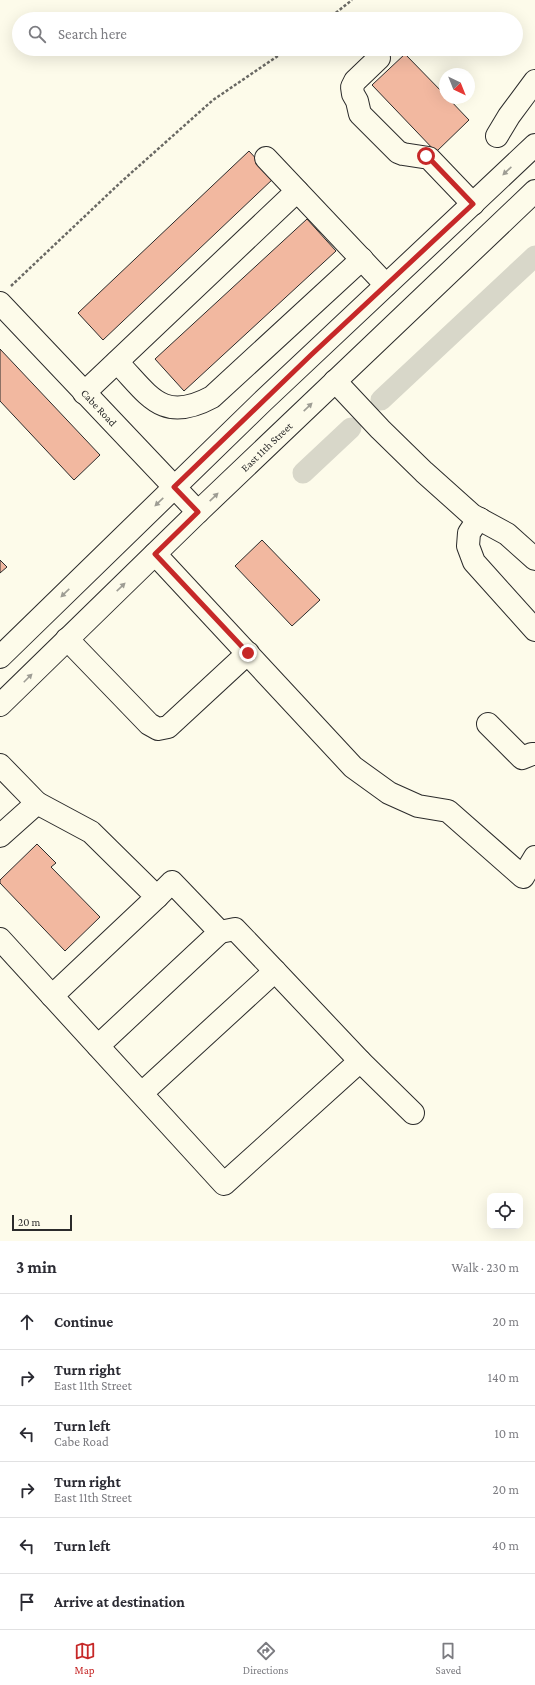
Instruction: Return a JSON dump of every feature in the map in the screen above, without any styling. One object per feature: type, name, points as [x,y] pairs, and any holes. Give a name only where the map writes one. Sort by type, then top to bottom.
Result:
[{"type":"main road","points":[[379,58],[355,80],[352,87],[360,114],[398,152],[402,154],[429,158],[473,204]]},
{"type":"main road","points":[[497,136],[509,116],[535,81]]},
{"type":"main road","points":[[3,647],[535,145]]},
{"type":"main road","points":[[266,158],[386,285]]},
{"type":"main road","points":[[84,393],[297,191]]},
{"type":"main road","name":"East 11th Street","points":[[0,705],[198,512],[535,191]]},
{"type":"main road","points":[[117,362],[154,401],[166,407],[182,408],[197,405],[212,397],[362,259]]},
{"type":"main road","name":"Cabe Road","points":[[4,296],[84,393],[198,512]]},
{"type":"main road","points":[[335,382],[424,472],[472,515],[508,534],[535,559]]},
{"type":"main road","points":[[480,519],[469,533],[468,546],[474,562],[535,630]]},
{"type":"main road","points":[[155,554],[354,767],[389,793],[418,806],[448,811],[524,877],[535,857]]},
{"type":"main road","points":[[67,639],[149,724],[158,729],[168,728],[248,653]]},
{"type":"main road","points":[[488,724],[522,758],[535,754]]},
{"type":"main road","points":[[0,765],[37,803],[91,832],[157,897]]},
{"type":"main road","points":[[0,836],[37,803]]},
{"type":"main road","points":[[52,996],[172,882],[220,932]]},
{"type":"main road","points":[[98,1046],[220,932],[235,929],[360,1061],[414,1113]]},
{"type":"main road","points":[[0,939],[224,1184],[360,1061]]},
{"type":"main road","points":[[142,1093],[275,971]]},
{"type":"path","points":[[337,12],[352,0]]},
{"type":"path","points":[[4,296],[120,182],[213,100],[278,56]]},
{"type":"building","points":[[403,56],[407,56],[439,89],[439,104],[454,104],[469,120],[436,152],[372,85]]},
{"type":"building","points":[[249,151],[274,178],[103,340],[78,313]]},
{"type":"building","points":[[307,219],[336,251],[184,391],[155,359]]},
{"type":"building","points":[[0,349],[100,455],[74,480],[0,401]]},
{"type":"building","points":[[262,540],[320,600],[292,626],[235,566]]},
{"type":"building","points":[[0,560],[7,567],[0,573]]},
{"type":"building","points":[[37,844],[56,863],[51,867],[100,917],[65,951],[0,883],[0,880]]},
{"type":"waterway","points":[[381,400],[535,256]]},
{"type":"waterway","points":[[303,473],[351,428]]},
{"type":"route","points":[[248,653],[155,554],[198,512],[174,487],[311,355],[473,204],[426,156]]}]
